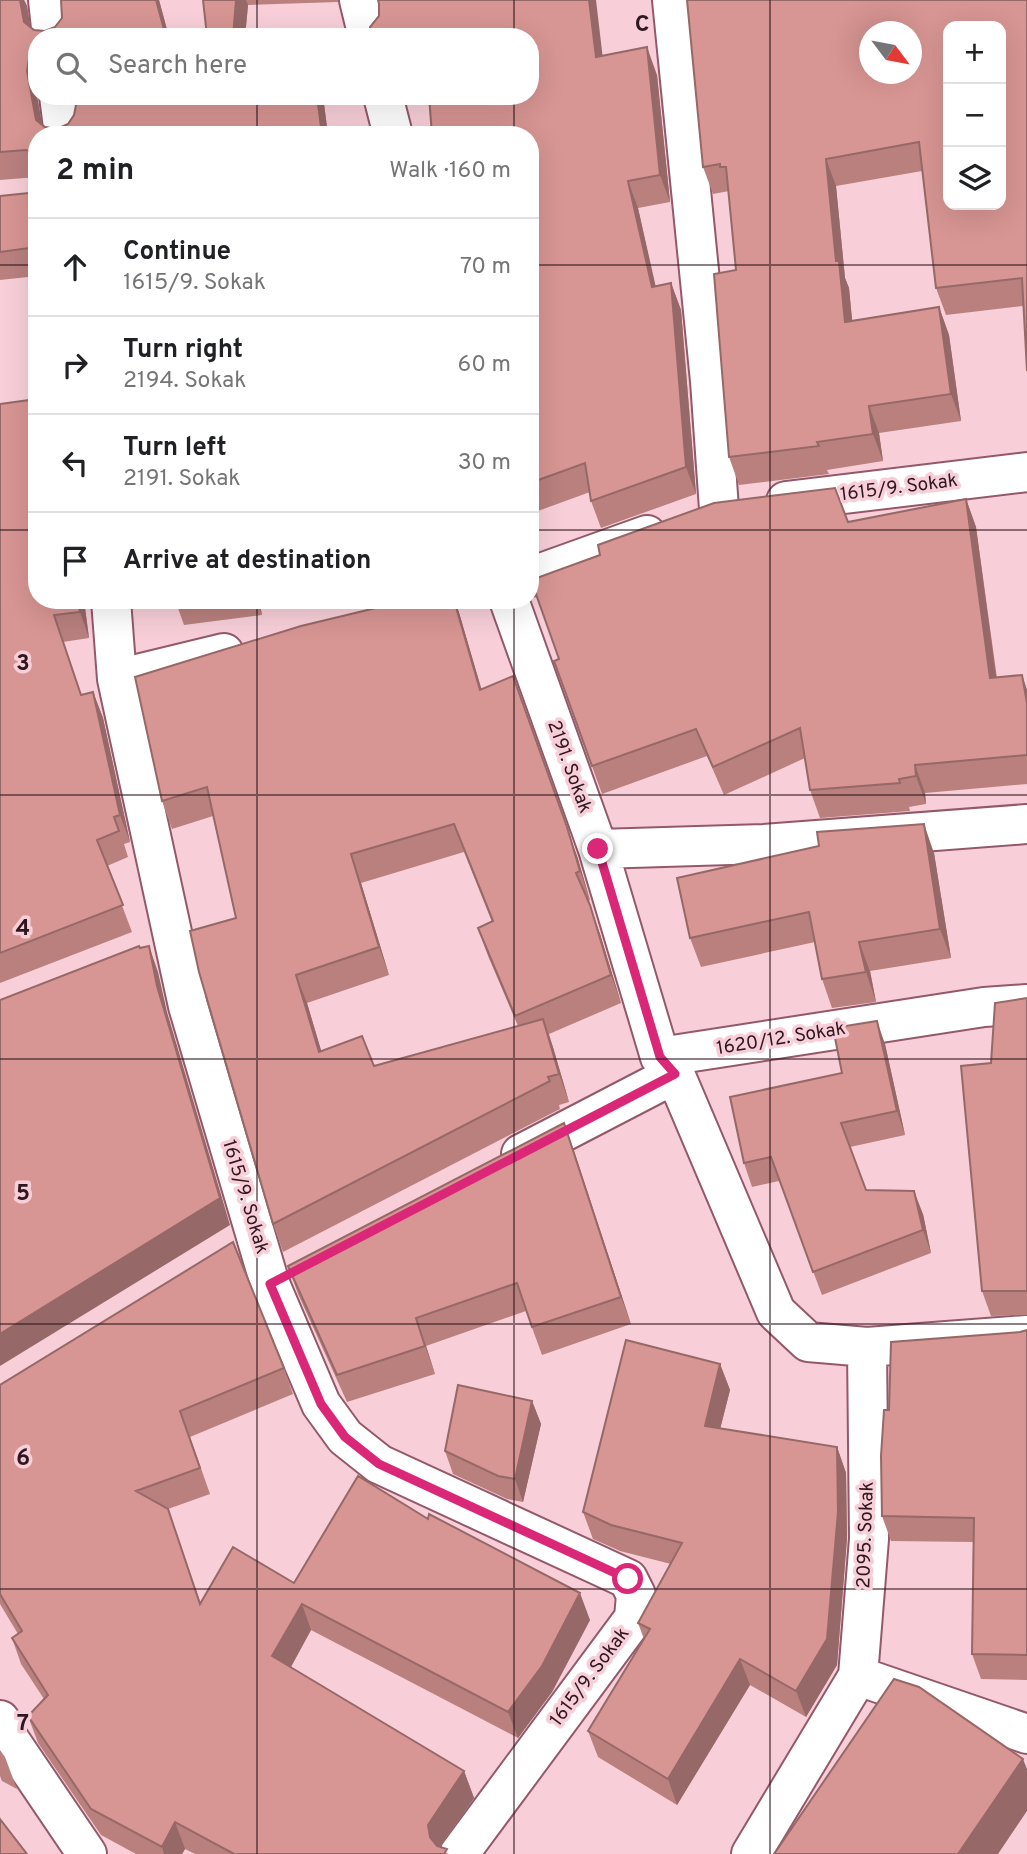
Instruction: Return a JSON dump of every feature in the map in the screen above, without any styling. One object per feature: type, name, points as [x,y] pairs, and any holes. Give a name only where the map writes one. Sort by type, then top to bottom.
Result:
[{"type":"street","points":[[48,0],[51,28]]},
{"type":"street","points":[[359,0],[366,28]]},
{"type":"street","points":[[673,0],[709,367],[719,509]]},
{"type":"street","points":[[60,105],[63,126]]},
{"type":"street","points":[[385,105],[391,126]]},
{"type":"street","name":"1615/9. Sokak","points":[[539,574],[719,509],[1027,472]]},
{"type":"street","name":"1615/9. Sokak","points":[[112,609],[117,679],[188,1006],[270,1284],[321,1404],[345,1437],[379,1464],[628,1579],[636,1595],[634,1618],[466,1852]]},
{"type":"street","name":"2191. Sokak","points":[[512,609],[598,849],[667,1066],[776,1312],[808,1342],[867,1347]]},
{"type":"street","points":[[117,679],[261,644]]},
{"type":"street","points":[[598,849],[764,844],[1027,824]]},
{"type":"street","points":[[136,954],[173,939]]},
{"type":"street","name":"1620/12. Sokak","points":[[491,1170],[667,1066],[984,1007],[1027,1004]]},
{"type":"street","points":[[221,1256],[256,1234]]},
{"type":"street","points":[[270,1284],[307,1265]]},
{"type":"street","points":[[867,1347],[1027,1335]]},
{"type":"street","name":"2095. Sokak","points":[[751,1854],[858,1676],[869,1539],[867,1347]]},
{"type":"street","points":[[858,1676],[1027,1734]]},
{"type":"street","points":[[0,1720],[5,1734],[87,1854]]},
{"type":"building","points":[[0,0],[20,0],[24,22],[32,28],[28,28],[28,105],[33,105],[36,120],[44,126],[28,126],[28,150],[0,152]]},
{"type":"building","points":[[61,0],[156,0],[164,28],[52,28],[62,18]]},
{"type":"building","points":[[203,0],[236,0],[234,28],[206,28]]},
{"type":"building","points":[[378,0],[589,0],[596,57],[647,47],[660,175],[628,181],[652,287],[671,283],[686,467],[591,501],[585,463],[539,480],[539,126],[431,126],[430,105],[539,105],[539,28],[370,28],[379,16]]},
{"type":"building","points":[[687,0],[1027,0],[1027,371],[1022,278],[936,288],[919,142],[826,159],[845,322],[939,307],[951,394],[869,406],[873,434],[817,442],[819,446],[729,457],[714,274],[736,270],[726,167],[720,167],[720,164],[703,167]]},
{"type":"building","points":[[76,105],[318,105],[321,126],[64,126],[74,115]]},
{"type":"building","points":[[28,193],[28,248],[0,252],[0,196]]},
{"type":"building","points":[[28,400],[28,609],[80,609],[80,612],[54,615],[81,695],[93,692],[120,815],[114,817],[119,831],[97,840],[123,905],[0,953],[0,404]]},
{"type":"building","points":[[835,488],[848,522],[966,499],[990,678],[1022,675],[1027,703],[1027,755],[915,765],[916,776],[899,779],[900,783],[810,790],[800,728],[713,767],[696,729],[592,766],[554,661],[559,659],[539,603],[539,577],[600,555],[598,545],[714,503]]},
{"type":"building","points":[[372,609],[457,609],[480,690],[513,676],[567,827],[580,871],[576,873],[590,905],[611,975],[515,1016],[478,928],[493,921],[454,824],[351,854],[379,947],[296,975],[319,1052],[362,1036],[374,1066],[543,1019],[559,1074],[548,1077],[550,1081],[273,1224],[199,972],[190,931],[236,918],[207,787],[162,801],[135,677],[301,626]]},
{"type":"building","points":[[924,824],[940,929],[859,942],[866,972],[822,979],[809,912],[690,938],[677,878],[819,846],[817,832]]},
{"type":"building","points":[[139,946],[149,946],[157,986],[220,1198],[0,1334],[0,1000]]},
{"type":"building","points":[[1027,998],[1027,1291],[982,1291],[961,1066],[991,1063],[995,1003]]},
{"type":"building","points":[[877,1021],[897,1111],[841,1123],[866,1190],[914,1191],[923,1230],[813,1272],[771,1157],[744,1163],[730,1097],[842,1073],[833,1028]]},
{"type":"building","points":[[564,1123],[621,1297],[532,1327],[517,1283],[416,1318],[425,1346],[337,1375],[288,1266]]},
{"type":"building","points":[[233,1242],[284,1368],[180,1411],[200,1468],[136,1491],[168,1509],[200,1604],[233,1547],[294,1583],[358,1476],[428,1519],[429,1514],[580,1593],[542,1666],[508,1712],[302,1604],[272,1656],[464,1771],[428,1825],[430,1837],[437,1846],[447,1849],[444,1854],[234,1854],[175,1822],[162,1847],[91,1809],[28,1716],[48,1695],[12,1638],[22,1631],[0,1594],[0,1385]]},
{"type":"building","points":[[1027,1330],[1027,1655],[972,1654],[974,1518],[882,1516],[881,1456],[884,1410],[889,1410],[891,1342]]},
{"type":"building","points":[[626,1340],[720,1364],[705,1426],[837,1447],[838,1512],[827,1639],[796,1691],[740,1659],[668,1779],[588,1731],[650,1629],[638,1623],[682,1543],[611,1525],[583,1512]]},
{"type":"building","points":[[458,1385],[532,1401],[515,1479],[498,1476],[445,1451]]},
{"type":"building","points":[[894,1679],[919,1687],[1023,1759],[958,1854],[774,1854]]},
{"type":"building","points":[[0,1819],[27,1854],[0,1854]]},
{"type":"route","points":[[598,849],[660,1057],[675,1074],[270,1284],[321,1404],[345,1437],[379,1464],[628,1579]]}]
